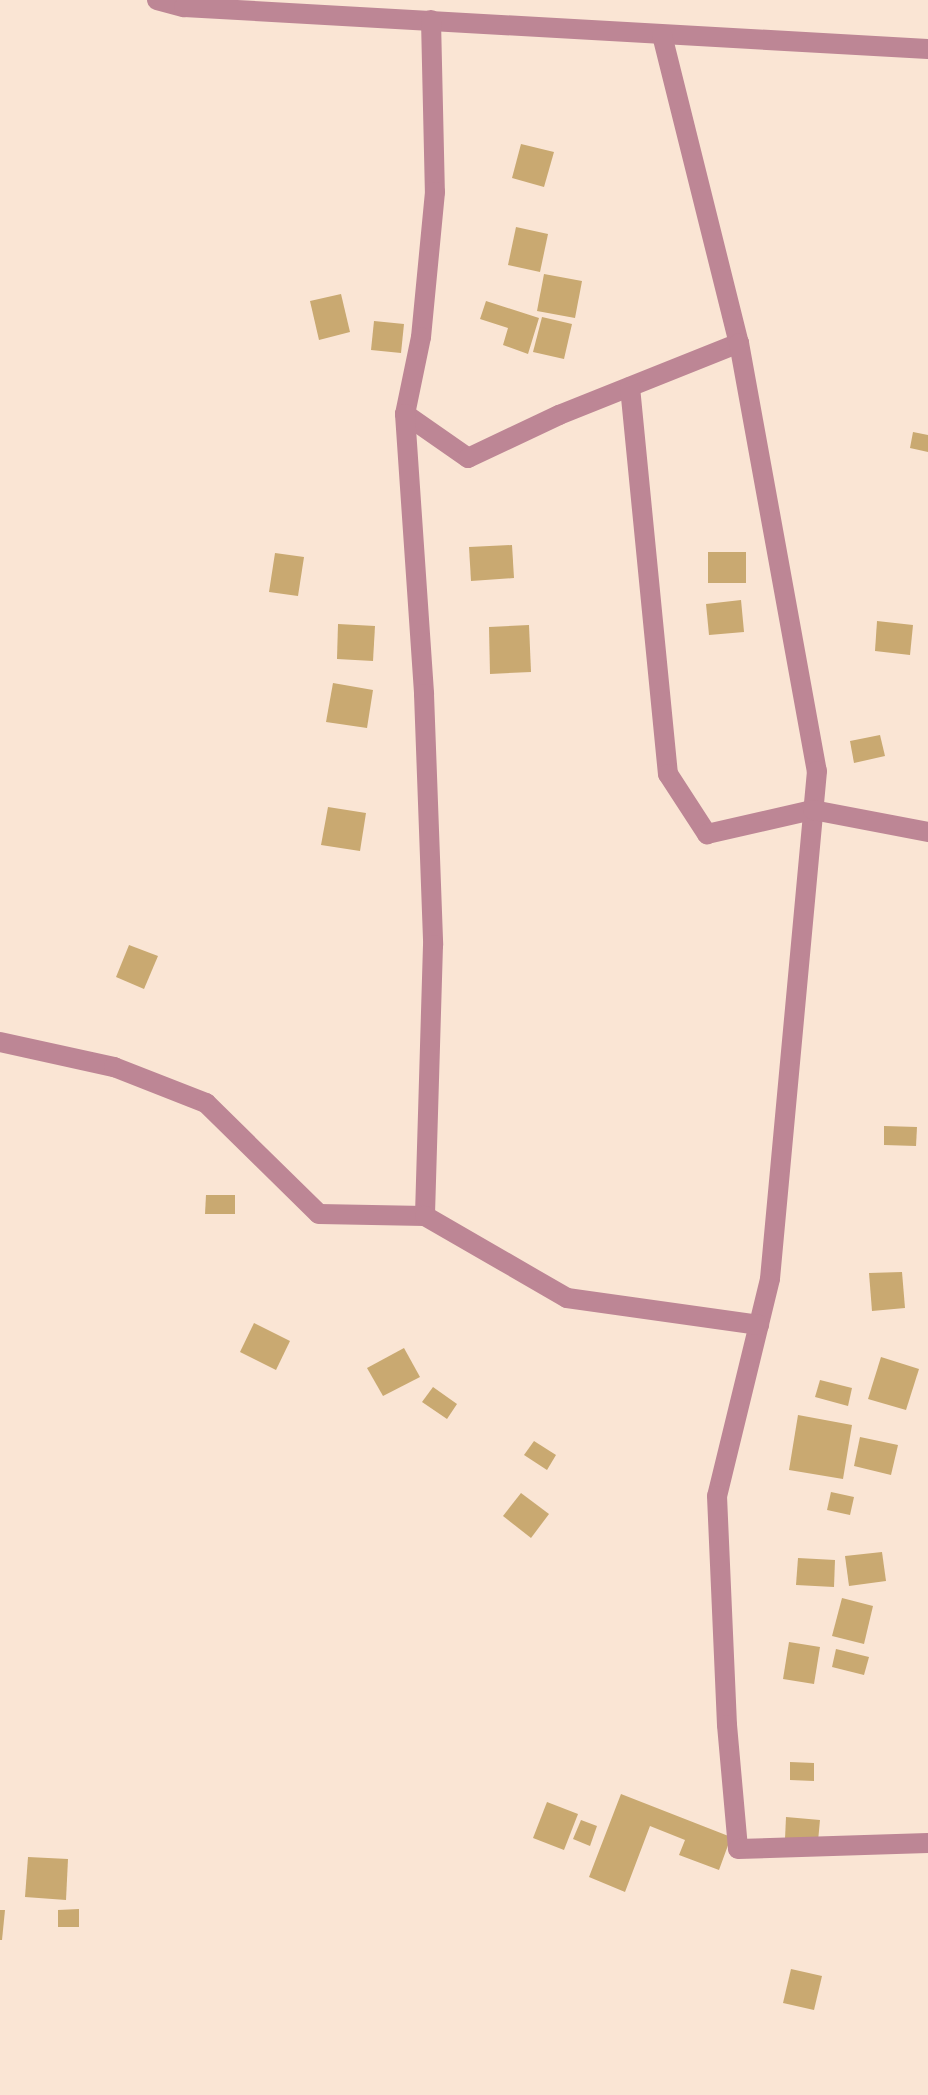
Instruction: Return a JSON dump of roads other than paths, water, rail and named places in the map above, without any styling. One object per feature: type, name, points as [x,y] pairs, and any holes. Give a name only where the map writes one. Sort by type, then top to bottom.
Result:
[{"type":"street","points":[[157,0],[184,7],[928,49]]},
{"type":"street","points":[[425,1216],[433,945],[424,694],[405,414],[421,337],[435,192],[431,20]]},
{"type":"street","points":[[662,35],[739,343],[817,771],[770,1279],[717,1496],[727,1725],[738,1849],[928,1843]]},
{"type":"street","points":[[405,414],[468,458],[739,343]]},
{"type":"street","points":[[630,387],[668,774],[707,834],[813,810],[928,832]]},
{"type":"street","points":[[1,1047],[114,1067],[206,1103],[319,1214],[425,1216],[567,1298],[759,1325]]}]
